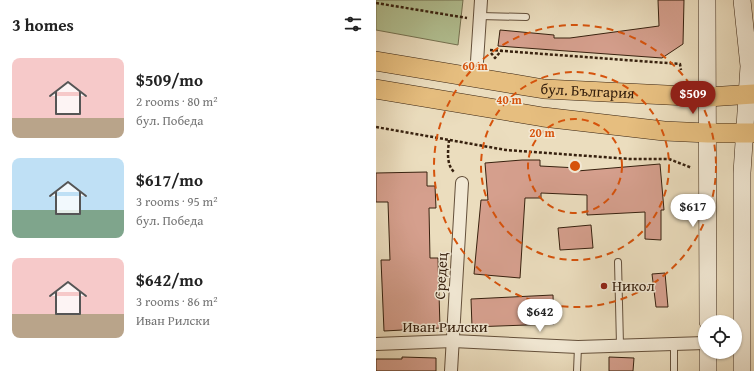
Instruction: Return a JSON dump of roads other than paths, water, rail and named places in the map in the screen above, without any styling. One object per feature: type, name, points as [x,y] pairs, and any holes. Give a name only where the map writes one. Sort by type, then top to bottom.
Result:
[{"type":"main road","points":[[707,0],[708,315]]},
{"type":"main road","points":[[742,0],[749,66],[750,94],[749,134],[742,173],[748,333],[742,371]]},
{"type":"main road","name":"бул. България","points":[[376,61],[544,89],[708,97],[750,94]]},
{"type":"main road","name":"бул. България","points":[[376,89],[543,118],[664,130],[749,134]]},
{"type":"main road","points":[[708,359],[708,371]]},
{"type":"street","points":[[476,78],[481,0]]},
{"type":"street","name":"Средец","points":[[451,371],[462,183]]},
{"type":"street","name":"Иван Рилски","points":[[376,344],[453,341],[578,347],[698,343]]},
{"type":"lane","points":[[480,18],[526,17]]},
{"type":"lane","points":[[618,262],[620,346]]},
{"type":"lane","points":[[674,344],[674,371]]},
{"type":"lane","points":[[577,371],[578,347]]},
{"type":"place","name":"Никол","points":[[604,286]]}]
